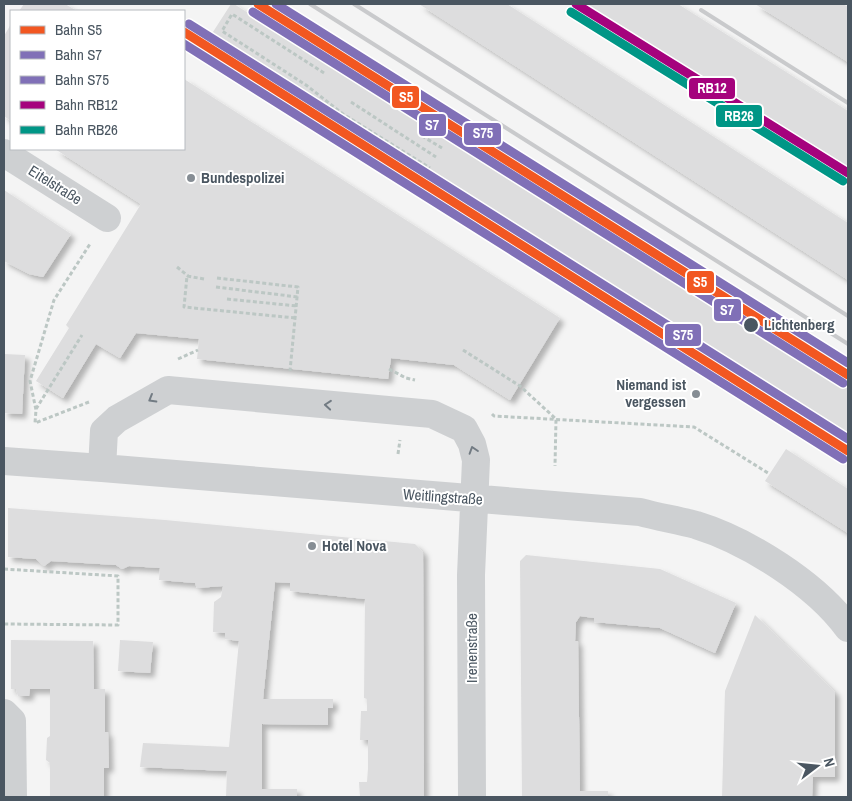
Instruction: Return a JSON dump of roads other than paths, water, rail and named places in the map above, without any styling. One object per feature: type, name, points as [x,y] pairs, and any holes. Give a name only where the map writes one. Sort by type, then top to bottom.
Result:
[{"type":"street","name":"Eitelstraße","points":[[4,153],[107,218]]},
{"type":"street","name":"Irenenstraße","points":[[102,468],[104,431],[117,419],[168,390],[432,414],[464,429],[472,444],[476,460],[471,575],[472,797]]},
{"type":"street","name":"Weitlingstraße","points":[[4,461],[640,512],[697,526],[738,542],[792,574],[839,615],[848,628]]},
{"type":"street","points":[[4,713],[12,721],[13,797]]},
{"type":"railway","points":[[310,4],[848,344]]},
{"type":"railway","points":[[354,4],[848,316]]},
{"type":"railway","points":[[701,10],[848,103]]},
{"type":"rail line","name":"S5","points":[[258,4],[848,375]]},
{"type":"rail line","name":"S75","points":[[276,4],[848,363]]},
{"type":"rail line","name":"RB12","points":[[576,4],[848,173]]},
{"type":"rail line","name":"S7","points":[[253,12],[843,383]]},
{"type":"rail line","name":"RB26","points":[[571,12],[843,181]]},
{"type":"rail line","name":"S75","points":[[189,24],[848,439]]},
{"type":"rail line","name":"S5","points":[[185,33],[848,451]]},
{"type":"rail line","name":"S7","points":[[185,45],[843,459]]},
{"type":"place","name":"Bundespolizei","points":[[191,178]]},
{"type":"place","name":"Lichtenberg","points":[[751,325]]},
{"type":"place","name":"Niemand ist vergessen","points":[[696,394]]},
{"type":"place","name":"Hotel Nova","points":[[312,546]]}]
